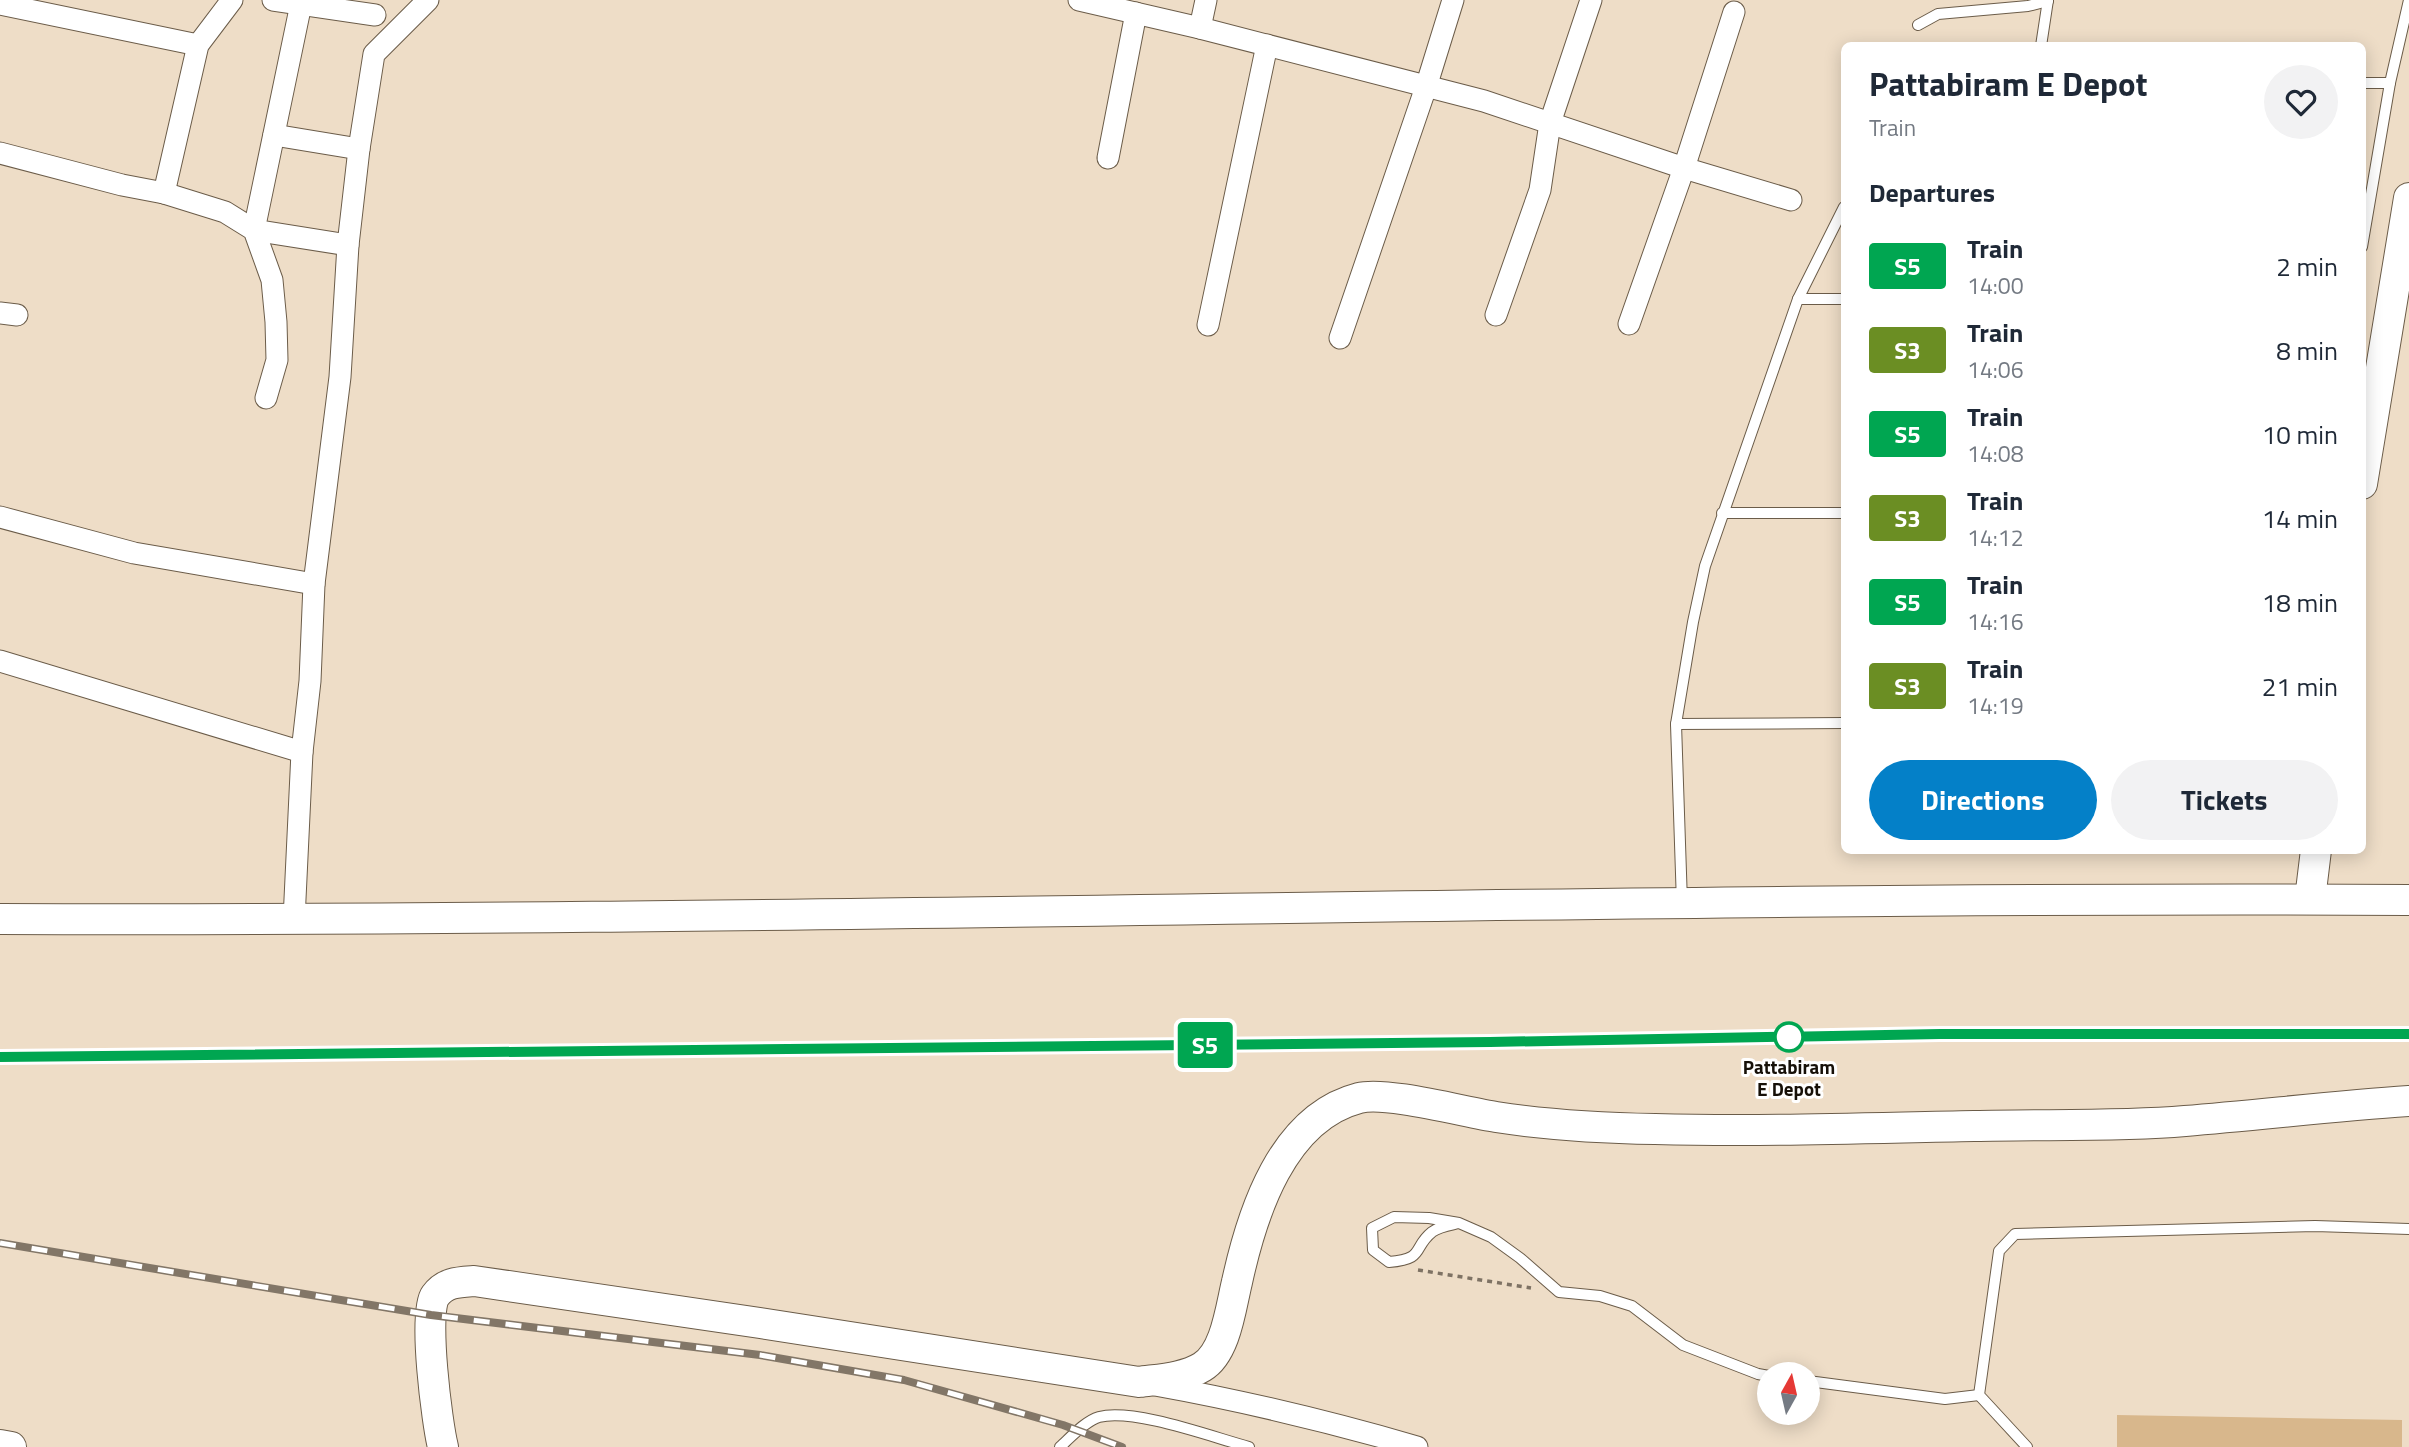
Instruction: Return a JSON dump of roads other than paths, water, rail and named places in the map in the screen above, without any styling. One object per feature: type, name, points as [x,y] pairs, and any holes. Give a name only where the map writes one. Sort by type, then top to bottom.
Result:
[{"type":"street","points":[[164,193],[198,45],[232,0]]},
{"type":"street","points":[[273,0],[375,7],[374,54],[348,245],[340,377],[314,584],[294,920]]},
{"type":"street","points":[[374,54],[428,0]]},
{"type":"street","points":[[1079,0],[1200,28],[1484,101],[1684,168],[1791,200]]},
{"type":"street","points":[[1200,28],[1206,0]]},
{"type":"street","points":[[1340,338],[1454,0]]},
{"type":"street","points":[[1496,315],[1540,190],[1550,123],[1591,0]]},
{"type":"street","points":[[0,4],[198,45]]},
{"type":"street","points":[[266,398],[277,360],[276,322],[272,280],[254,230],[301,4]]},
{"type":"street","points":[[1629,324],[1684,168],[1734,12]]},
{"type":"street","points":[[1108,158],[1136,13]]},
{"type":"street","points":[[1208,325],[1267,45]]},
{"type":"street","points":[[274,135],[359,149]]},
{"type":"street","points":[[0,153],[122,186],[164,193],[225,212],[254,230],[348,245]]},
{"type":"street","points":[[2366,460],[2409,198]]},
{"type":"street","points":[[0,517],[134,553],[314,584]]},
{"type":"street","points":[[0,661],[302,752]]},
{"type":"street","points":[[2310,900],[2316,854]]},
{"type":"street","points":[[0,919],[294,920],[1682,904],[2409,900]]},
{"type":"street","points":[[1139,1382],[1182,1375],[1205,1366],[1218,1348],[1228,1324],[1238,1276],[1265,1187],[1288,1148],[1324,1114],[1361,1097],[1398,1099],[1542,1124],[1655,1129],[1843,1129],[2181,1121],[2409,1101]]},
{"type":"street","points":[[443,1447],[432,1382],[433,1299],[443,1287],[455,1282],[474,1281],[1139,1382],[1227,1398],[1417,1447]]},
{"type":"street","points":[[0,1445],[11,1447]]},
{"type":"lane","points":[[2366,224],[2390,83],[2409,0]]},
{"type":"lane","points":[[1918,26],[1938,14],[2028,6],[2048,1],[2042,42]]},
{"type":"lane","points":[[2366,83],[2390,83]]},
{"type":"lane","points":[[1682,904],[1676,724],[1705,566],[1798,299],[1841,213]]},
{"type":"lane","points":[[1798,299],[1841,299]]},
{"type":"lane","points":[[1722,513],[1841,513]]},
{"type":"lane","points":[[1676,724],[1841,723]]},
{"type":"lane","points":[[1460,1223],[1431,1232],[1419,1251],[1403,1261],[1389,1262],[1373,1250],[1372,1228],[1394,1217],[1429,1218],[1460,1223],[1491,1237],[1559,1292],[1600,1296],[1632,1306],[1683,1345],[1757,1374]]},
{"type":"lane","points":[[1979,1395],[1998,1251],[2015,1234],[2315,1226],[2409,1229]]},
{"type":"lane","points":[[1820,1383],[1945,1399],[1979,1395]]},
{"type":"lane","points":[[1979,1395],[2027,1447]]},
{"type":"lane","points":[[1060,1447],[1097,1418],[1118,1416],[1150,1421],[1248,1447]]},
{"type":"railway","points":[[0,1057],[1490,1042],[1940,1034],[2409,1034]]},
{"type":"railway","points":[[0,1243],[431,1315],[760,1355],[904,1380],[1063,1425],[1122,1447]]},
{"type":"train","name":"S5","points":[[0,1057],[1490,1042],[1940,1034],[2409,1034]]},
{"type":"place","name":"Pattabiram E Depot","points":[[1789,1037]]}]
